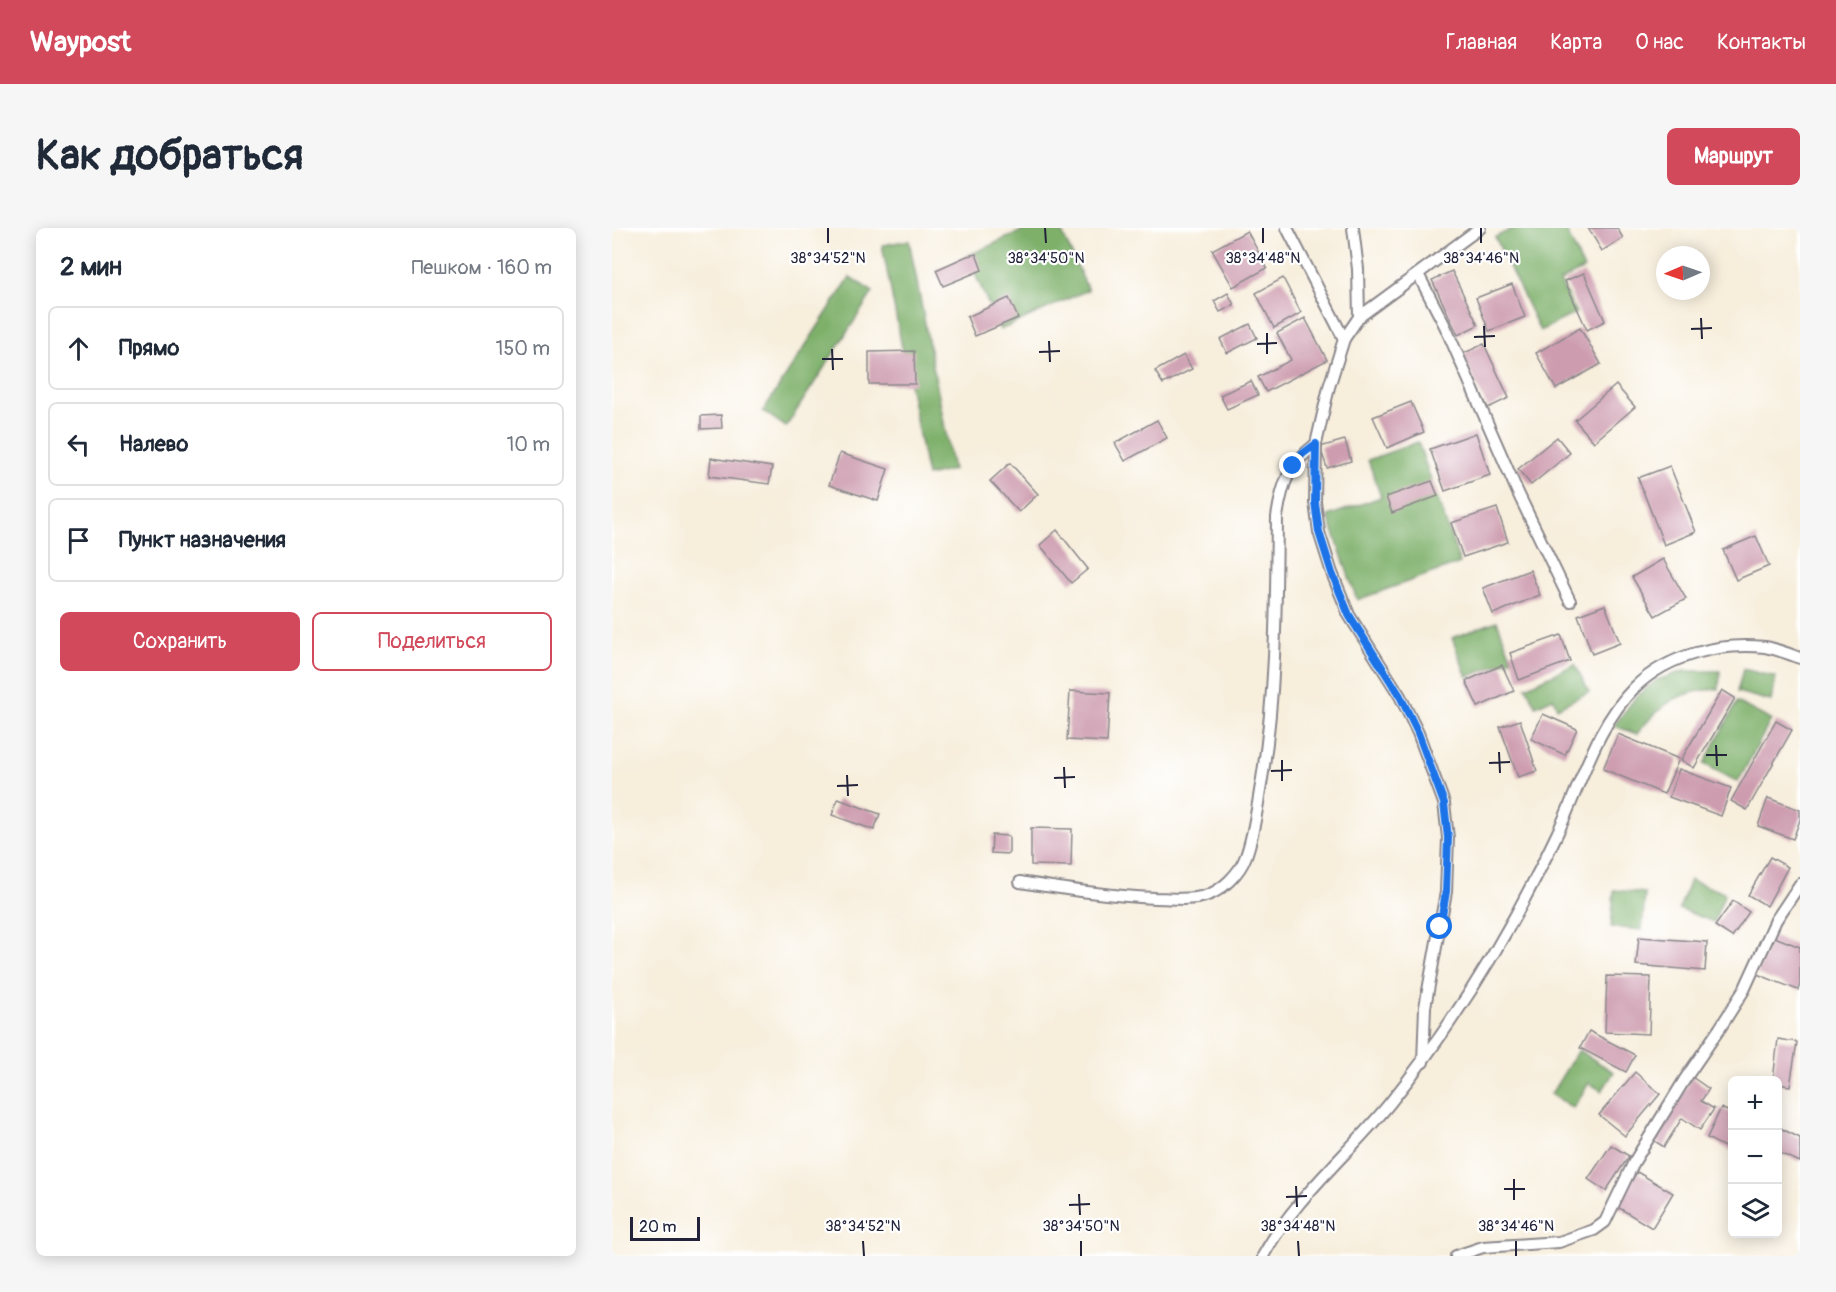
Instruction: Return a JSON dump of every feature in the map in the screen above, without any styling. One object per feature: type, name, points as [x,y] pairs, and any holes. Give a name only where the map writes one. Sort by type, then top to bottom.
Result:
[{"type":"lane","points":[[1287,228],[1344,339]]},
{"type":"lane","points":[[1353,228],[1358,269],[1359,317]]},
{"type":"lane","points":[[1422,1062],[1425,1007],[1446,892],[1448,838],[1444,803],[1409,714],[1349,615],[1332,573],[1317,522],[1316,444],[1329,387],[1344,339],[1359,317],[1480,228]]},
{"type":"lane","points":[[1418,274],[1445,326],[1518,493],[1570,601]]},
{"type":"lane","points":[[1020,882],[1081,892],[1178,899],[1204,897],[1213,893],[1228,882],[1238,870],[1246,857],[1268,745],[1274,682],[1277,518],[1280,497],[1286,478],[1293,466],[1301,455],[1316,444]]},
{"type":"lane","points":[[1263,1256],[1276,1233],[1311,1189],[1388,1106],[1465,1000],[1533,885],[1613,711],[1636,686],[1667,664],[1694,654],[1717,648],[1767,647],[1800,658]]},
{"type":"lane","points":[[1456,1256],[1483,1247],[1559,1242],[1594,1230],[1605,1222],[1640,1153],[1685,1079],[1744,990],[1776,920],[1800,884]]},
{"type":"green space","points":[[1028,228],[1060,228],[1088,290],[1000,330],[967,256]]},
{"type":"green space","points":[[1514,228],[1565,228],[1584,269],[1560,281],[1576,313],[1540,331],[1495,237]]},
{"type":"green space","points":[[909,240],[953,470],[927,476],[882,245]]},
{"type":"green space","points":[[850,277],[873,292],[786,427],[763,411]]},
{"type":"green space","points":[[1418,442],[1460,563],[1357,600],[1328,516],[1381,497],[1368,460]]},
{"type":"green space","points":[[1497,621],[1512,659],[1467,677],[1452,638]]},
{"type":"green space","points":[[1575,664],[1589,692],[1557,708],[1553,698],[1536,706],[1526,687]]},
{"type":"green space","points":[[1743,669],[1776,677],[1771,701],[1737,692]]},
{"type":"green space","points":[[1684,671],[1720,671],[1719,689],[1692,693],[1672,701],[1655,714],[1637,734],[1614,726],[1635,698],[1657,680]]},
{"type":"green space","points":[[1737,702],[1771,720],[1738,782],[1704,764]]},
{"type":"green space","points":[[1690,880],[1725,893],[1714,922],[1679,909]]},
{"type":"green space","points":[[1614,890],[1645,893],[1642,930],[1611,927]]},
{"type":"green space","points":[[1578,1050],[1614,1072],[1602,1091],[1589,1083],[1573,1108],[1551,1094]]},
{"type":"building","points":[[1588,228],[1617,228],[1623,238],[1602,251]]},
{"type":"building","points":[[1247,231],[1267,268],[1233,287],[1212,250]]},
{"type":"building","points":[[976,254],[982,270],[943,286],[936,270]]},
{"type":"building","points":[[1452,271],[1478,325],[1458,335],[1432,280]]},
{"type":"building","points":[[1584,273],[1605,321],[1587,330],[1565,281]]},
{"type":"building","points":[[1283,278],[1301,313],[1274,328],[1256,293]]},
{"type":"building","points":[[1512,284],[1525,317],[1489,331],[1476,298]]},
{"type":"building","points":[[1228,293],[1234,305],[1220,312],[1214,301]]},
{"type":"building","points":[[1009,298],[1018,318],[975,336],[967,317]]},
{"type":"building","points":[[1305,318],[1327,360],[1266,392],[1258,377],[1291,360],[1277,333]]},
{"type":"building","points":[[1250,324],[1257,338],[1227,353],[1220,339]]},
{"type":"building","points":[[1580,328],[1601,364],[1556,389],[1536,353]]},
{"type":"building","points":[[1484,344],[1509,398],[1488,408],[1462,354]]},
{"type":"building","points":[[914,351],[915,384],[869,384],[869,352]]},
{"type":"building","points":[[1184,355],[1192,369],[1163,384],[1155,371]]},
{"type":"building","points":[[1251,381],[1258,395],[1227,409],[1220,395]]},
{"type":"building","points":[[1616,385],[1635,407],[1594,442],[1575,420]]},
{"type":"building","points":[[1411,402],[1424,432],[1387,448],[1373,417]]},
{"type":"building","points":[[721,415],[722,428],[701,429],[701,416]]},
{"type":"building","points":[[1157,420],[1167,438],[1125,461],[1115,443]]},
{"type":"building","points":[[1476,433],[1490,475],[1445,491],[1430,449]]},
{"type":"building","points":[[1557,437],[1570,453],[1531,485],[1518,469]]},
{"type":"building","points":[[1345,440],[1351,461],[1327,468],[1320,447]]},
{"type":"building","points":[[840,453],[888,469],[878,501],[829,485]]},
{"type":"building","points":[[711,458],[772,467],[769,484],[709,476]]},
{"type":"building","points":[[1010,463],[1038,494],[1019,512],[990,481]]},
{"type":"building","points":[[1670,466],[1696,532],[1664,545],[1638,478]]},
{"type":"building","points":[[1432,481],[1438,496],[1392,513],[1386,497]]},
{"type":"building","points":[[1497,508],[1508,542],[1463,557],[1451,523]]},
{"type":"building","points":[[1057,530],[1088,569],[1071,583],[1040,545]]},
{"type":"building","points":[[1756,536],[1769,566],[1736,580],[1723,550]]},
{"type":"building","points":[[1663,559],[1686,599],[1655,616],[1632,577]]},
{"type":"building","points":[[1530,570],[1540,595],[1493,614],[1483,588]]},
{"type":"building","points":[[1605,605],[1620,643],[1592,654],[1578,615]]},
{"type":"building","points":[[1561,635],[1570,661],[1519,680],[1510,653]]},
{"type":"building","points":[[1502,665],[1514,691],[1478,707],[1466,681]]},
{"type":"building","points":[[1722,690],[1735,698],[1694,768],[1681,760]]},
{"type":"building","points":[[1070,691],[1110,693],[1107,742],[1067,740]]},
{"type":"building","points":[[1543,714],[1577,729],[1565,755],[1531,739]]},
{"type":"building","points":[[1520,720],[1537,771],[1518,777],[1500,727]]},
{"type":"building","points":[[1776,721],[1792,730],[1747,810],[1731,801]]},
{"type":"building","points":[[1618,734],[1679,759],[1664,794],[1603,769]]},
{"type":"building","points":[[1679,769],[1731,788],[1721,816],[1669,797]]},
{"type":"building","points":[[1768,798],[1800,810],[1800,820],[1793,839],[1758,826]]},
{"type":"building","points":[[838,799],[880,814],[874,830],[832,815]]},
{"type":"building","points":[[1031,828],[1072,829],[1071,866],[1031,865]]},
{"type":"building","points":[[992,835],[1009,836],[1009,854],[991,853]]},
{"type":"building","points":[[1770,857],[1788,867],[1767,906],[1748,895]]},
{"type":"building","points":[[1733,901],[1749,912],[1732,937],[1715,926]]},
{"type":"building","points":[[1772,936],[1800,947],[1798,990],[1757,974]]},
{"type":"building","points":[[1639,937],[1707,942],[1705,971],[1636,965]]},
{"type":"building","points":[[1607,976],[1651,977],[1649,1034],[1605,1032]]},
{"type":"building","points":[[1589,1031],[1635,1055],[1626,1072],[1580,1048]]},
{"type":"building","points":[[1778,1039],[1797,1042],[1790,1086],[1782,1085],[1782,1076],[1773,1076]]},
{"type":"building","points":[[1635,1072],[1660,1094],[1625,1136],[1599,1115]]},
{"type":"building","points":[[1692,1077],[1709,1089],[1701,1101],[1714,1109],[1700,1130],[1682,1118],[1664,1147],[1653,1140]]},
{"type":"building","points":[[1721,1108],[1728,1111],[1728,1149],[1707,1138]]},
{"type":"building","points":[[1782,1129],[1800,1138],[1800,1162],[1782,1154]]},
{"type":"building","points":[[1611,1145],[1629,1156],[1606,1191],[1588,1179]]},
{"type":"building","points":[[1637,1172],[1673,1193],[1652,1228],[1616,1206]]},
{"type":"route","points":[[1293,466],[1301,455],[1316,444],[1315,502],[1319,532],[1332,573],[1349,615],[1400,696],[1418,733],[1444,803],[1448,838],[1446,892],[1440,927]]}]
